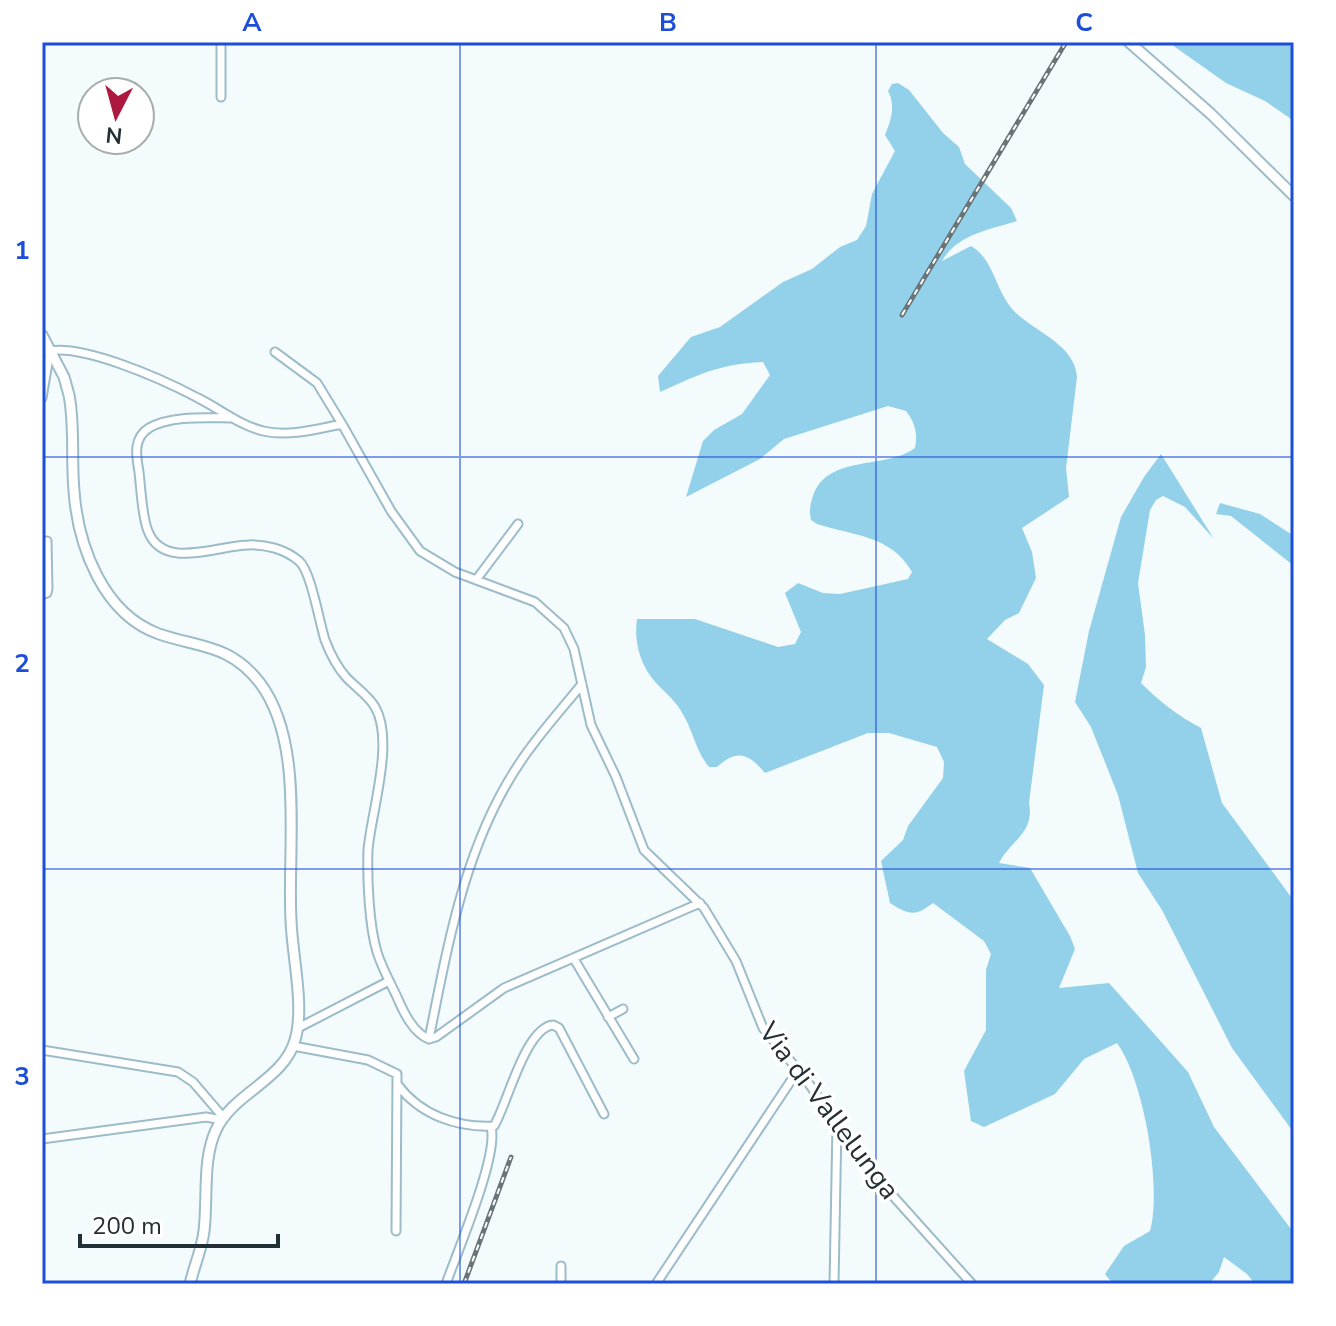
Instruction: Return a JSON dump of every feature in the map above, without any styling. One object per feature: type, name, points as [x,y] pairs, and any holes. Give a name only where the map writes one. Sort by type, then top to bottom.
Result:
[{"type":"main road","points":[[1129,42],[1211,114],[1294,196]]},
{"type":"main road","points":[[42,335],[46,351],[64,377],[71,403],[78,517],[92,562],[106,592],[126,615],[145,628],[208,646],[236,661],[259,682],[275,709],[284,746],[289,785],[289,894],[298,1028],[293,1046],[284,1061],[222,1119],[212,1144],[203,1238],[190,1284]]},
{"type":"street","points":[[221,42],[221,97]]},
{"type":"street","points":[[42,398],[46,351],[93,356],[156,379],[250,426],[277,432],[342,424]]},
{"type":"street","name":"Via di Vallelunga","points":[[275,352],[320,386],[365,468],[411,540],[435,562],[528,599],[554,617],[571,638],[591,725],[616,777],[644,850],[700,903],[736,961],[761,1024],[873,1174],[972,1284]]},
{"type":"street","points":[[233,418],[166,422],[142,434],[136,455],[147,528],[158,544],[177,553],[255,545],[285,552],[304,566],[324,637],[335,663],[373,704],[380,721],[380,772],[368,865],[374,936],[404,1013],[420,1034],[429,1039],[436,1037],[499,991],[700,903]]},
{"type":"street","points":[[476,580],[518,524]]},
{"type":"street","points":[[42,595],[48,589],[47,541]]},
{"type":"street","points":[[429,1039],[455,916],[490,820],[520,761],[582,684]]},
{"type":"street","points":[[574,959],[634,1059]]},
{"type":"street","points":[[298,1028],[389,981]]},
{"type":"street","points":[[608,1017],[623,1009]]},
{"type":"street","points":[[398,1085],[413,1103],[429,1113],[451,1121],[491,1127],[497,1124],[508,1090],[524,1058],[542,1029],[551,1025],[560,1030],[604,1114]]},
{"type":"street","points":[[293,1046],[372,1061],[395,1072],[398,1085],[396,1231]]},
{"type":"street","points":[[42,1050],[178,1072],[193,1082],[222,1119]]},
{"type":"street","points":[[656,1284],[798,1070]]},
{"type":"street","points":[[42,1139],[206,1117],[222,1119]]},
{"type":"street","points":[[834,1284],[837,1124]]},
{"type":"street","points":[[446,1284],[489,1160],[493,1136],[491,1127]]},
{"type":"street","points":[[561,1266],[561,1284]]},
{"type":"shaded area","points":[[1168,42],[1294,42],[1294,121],[1265,101],[1226,83]]},
{"type":"shaded area","points":[[898,83],[909,90],[943,133],[959,147],[965,164],[1011,208],[1017,221],[965,239],[942,261],[971,246],[979,252],[1008,304],[1070,356],[1077,377],[1066,468],[1069,497],[1022,528],[1032,552],[1036,578],[1019,613],[1005,620],[987,639],[1028,664],[1044,685],[1028,822],[999,863],[1030,868],[1070,936],[1075,949],[1059,988],[1109,983],[1188,1072],[1214,1127],[1294,1233],[1294,1284],[1255,1284],[1224,1257],[1219,1272],[1209,1284],[1113,1284],[1105,1274],[1124,1246],[1150,1231],[1153,1212],[1154,1188],[1148,1134],[1135,1082],[1117,1043],[1084,1059],[1055,1094],[984,1127],[971,1121],[964,1071],[986,1030],[986,970],[991,954],[984,941],[933,903],[912,913],[890,903],[881,861],[903,840],[908,826],[943,778],[944,762],[937,747],[889,733],[868,733],[765,773],[753,761],[742,756],[724,761],[717,767],[709,767],[681,711],[652,678],[641,657],[637,642],[637,619],[695,619],[778,647],[795,644],[801,632],[785,593],[798,583],[823,593],[840,594],[908,579],[912,572],[894,551],[882,544],[817,524],[811,520],[810,513],[813,496],[820,483],[831,474],[858,464],[903,455],[915,448],[915,428],[906,411],[888,406],[784,439],[760,459],[686,497],[703,441],[714,430],[742,414],[770,375],[763,362],[734,365],[699,375],[660,392],[658,376],[691,337],[720,327],[783,282],[812,269],[840,247],[857,240],[866,226],[872,194],[895,151],[885,135],[892,108],[888,91],[892,84]]},
{"type":"shaded area","points":[[1161,454],[1214,539],[1185,507],[1163,496],[1156,500],[1150,510],[1138,583],[1146,667],[1141,683],[1169,708],[1201,728],[1222,803],[1294,901],[1294,1133],[1232,1048],[1162,910],[1138,873],[1118,795],[1091,727],[1075,702],[1089,631],[1121,517]]},
{"type":"shaded area","points":[[1220,503],[1260,514],[1294,536],[1294,566],[1231,516],[1216,514]]},
{"type":"railway","points":[[902,315],[1066,42]]},
{"type":"railway","points":[[464,1284],[511,1157]]}]
